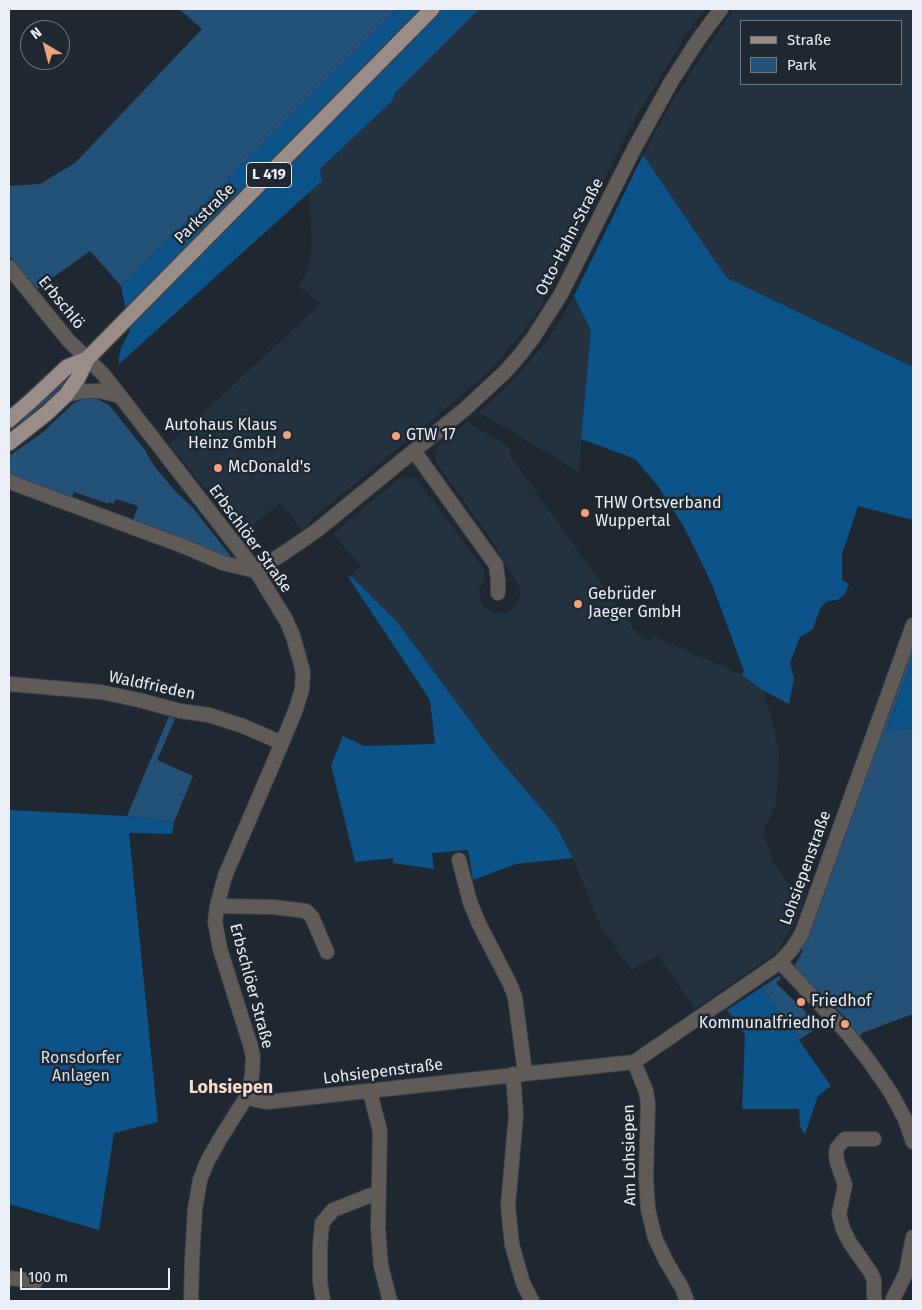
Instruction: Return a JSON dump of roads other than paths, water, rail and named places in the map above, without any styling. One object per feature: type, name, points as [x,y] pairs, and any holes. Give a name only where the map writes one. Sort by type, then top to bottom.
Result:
[{"type":"main road","name":"Parkstraße","points":[[9,443],[47,413],[66,395],[88,360],[432,9]]},
{"type":"main road","name":"Parkstraße","points":[[9,420],[67,366],[88,360]]},
{"type":"street","name":"Otto-Hahn-Straße","points":[[256,571],[316,531],[414,451],[506,372],[534,338],[561,294],[634,149],[671,82],[721,9]]},
{"type":"street","name":"Erbschlö","points":[[9,267],[65,336],[88,360]]},
{"type":"street","name":"Erbschlöer Straße","points":[[88,360],[103,374],[256,571],[286,620],[293,636],[303,672],[302,690],[282,743],[225,876],[217,906],[215,922],[220,949],[250,1044],[252,1076],[247,1096],[207,1162],[200,1180],[195,1209],[191,1301]]},
{"type":"street","points":[[66,395],[84,391],[100,391],[120,396]]},
{"type":"street","points":[[414,451],[496,565],[498,593]]},
{"type":"street","points":[[9,480],[223,563],[256,571]]},
{"type":"street","name":"Lohsiepenstraße","points":[[247,1096],[267,1102],[634,1062],[780,962],[792,949],[802,933],[913,624]]},
{"type":"street","name":"Waldfrieden","points":[[9,684],[100,692],[180,711],[209,715],[243,726],[282,743]]},
{"type":"street","points":[[459,860],[470,902],[515,998],[519,1074],[508,1206],[512,1245],[523,1282],[532,1301]]},
{"type":"street","name":"Erbschlöer Straße","points":[[217,906],[274,907],[306,911],[312,917],[327,952]]},
{"type":"street","points":[[780,962],[848,1034],[869,1061],[892,1093],[905,1119],[913,1142]]},
{"type":"street","name":"Am Lohsiepen","points":[[634,1062],[646,1091],[648,1104],[646,1178],[648,1209],[655,1238],[687,1301]]},
{"type":"street","points":[[370,1092],[380,1131],[378,1228],[381,1266],[390,1301]]},
{"type":"street","points":[[874,1139],[845,1139],[836,1153],[836,1162],[845,1185],[839,1214],[843,1229],[850,1243],[871,1273],[874,1280],[875,1301]]},
{"type":"street","points":[[323,1301],[320,1281],[322,1222],[333,1210],[380,1192]]},
{"type":"street","points":[[892,1301],[906,1273],[913,1237]]},
{"type":"street","points":[[9,1278],[36,1281]]},
{"type":"place","name":"Autohaus Klaus Heinz GmbH","points":[[287,435]]},
{"type":"place","name":"GTW 17","points":[[396,436]]},
{"type":"place","name":"McDonald's","points":[[218,468]]},
{"type":"place","name":"THW Ortsverband Wuppertal","points":[[585,513]]},
{"type":"place","name":"Gebrüder Jaeger GmbH","points":[[578,604]]},
{"type":"place","name":"Friedhof","points":[[801,1002]]},
{"type":"place","name":"Kommunalfriedhof","points":[[845,1024]]},
{"type":"district","name":"Lohsiepen","points":[[231,1088]]},
{"type":"park label","name":"Ronsdorfer Anlagen","points":[[81,1068]]}]
